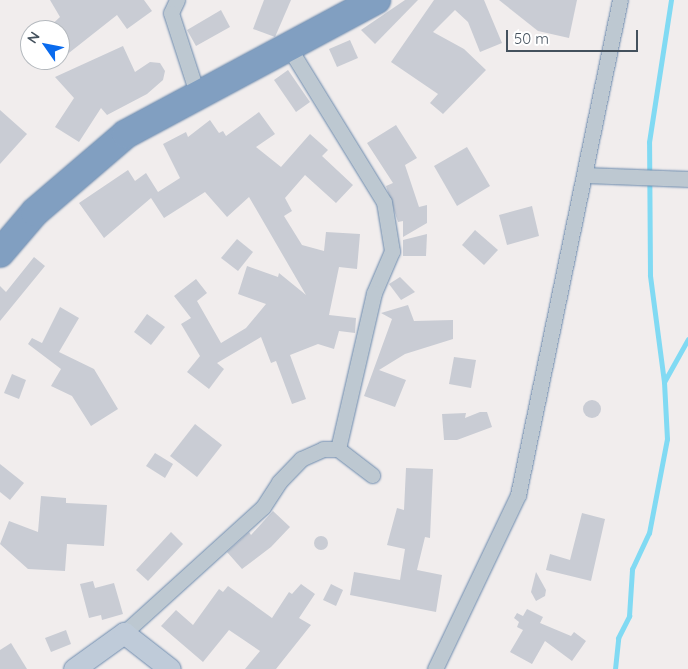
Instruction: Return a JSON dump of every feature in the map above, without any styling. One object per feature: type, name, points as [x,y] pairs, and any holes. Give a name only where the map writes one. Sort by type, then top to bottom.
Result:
[{"type":"highway","points":[[0,253],[34,212],[126,134],[198,93],[376,0]]},
{"type":"street","points":[[177,0],[171,13],[198,93]]},
{"type":"street","points":[[435,669],[518,495],[586,175],[620,0]]},
{"type":"street","points":[[288,46],[384,202],[392,251],[374,293],[338,449]]},
{"type":"street","points":[[586,175],[688,179]]},
{"type":"street","points":[[74,669],[124,633],[222,540],[263,507],[279,482],[301,459],[323,449],[338,449],[372,475]]},
{"type":"street","points":[[124,633],[170,669]]},
{"type":"building","points":[[50,0],[144,0],[152,11],[127,29],[117,15],[70,52],[70,20],[57,20],[60,17]]},
{"type":"building","points":[[264,0],[291,0],[275,37],[253,29]]},
{"type":"building","points":[[405,0],[418,0],[375,44],[361,30]]},
{"type":"building","points":[[434,0],[484,0],[502,43],[480,52],[468,22],[455,10],[433,32],[464,49],[486,70],[443,114],[430,103],[438,94],[391,62]]},
{"type":"building","points":[[499,0],[577,0],[569,38],[538,31]]},
{"type":"building","points":[[221,10],[230,27],[196,46],[187,30]]},
{"type":"building","points":[[350,40],[358,58],[337,67],[329,49]]},
{"type":"building","points":[[123,46],[135,72],[150,62],[160,63],[165,71],[163,80],[147,94],[107,115],[101,108],[79,142],[55,127],[74,98],[55,77]]},
{"type":"building","points":[[288,70],[310,102],[296,112],[274,80]]},
{"type":"building","points":[[0,110],[27,134],[0,164]]},
{"type":"building","points":[[259,112],[275,134],[256,147],[281,167],[310,134],[328,150],[322,156],[353,185],[336,203],[305,175],[285,198],[292,211],[284,216],[302,245],[324,251],[326,232],[360,234],[357,269],[339,267],[329,315],[356,318],[355,333],[339,331],[334,349],[318,344],[290,355],[306,399],[292,404],[276,361],[271,363],[261,337],[217,363],[224,369],[209,389],[187,372],[200,356],[181,324],[191,318],[174,296],[196,279],[207,293],[197,301],[221,343],[246,328],[266,304],[238,294],[247,266],[278,277],[279,273],[306,295],[249,197],[227,217],[205,192],[164,218],[151,198],[104,238],[79,203],[128,170],[135,181],[146,173],[158,192],[180,178],[163,144],[186,132],[188,137],[210,120],[219,133],[223,131],[226,136]]},
{"type":"building","points":[[396,125],[417,158],[405,165],[419,207],[427,205],[427,223],[403,237],[403,221],[398,222],[386,186],[393,183],[367,143]]},
{"type":"building","points":[[467,147],[490,186],[457,206],[434,166]]},
{"type":"building","points":[[532,206],[539,236],[507,245],[499,215]]},
{"type":"building","points":[[475,230],[498,250],[484,265],[462,245]]},
{"type":"building","points":[[427,234],[426,256],[403,256],[403,240]]},
{"type":"building","points":[[237,239],[253,252],[238,271],[221,258]]},
{"type":"building","points":[[34,257],[45,266],[0,321],[0,286],[6,292]]},
{"type":"building","points":[[400,277],[415,292],[401,300],[389,284]]},
{"type":"building","points":[[408,305],[414,321],[453,320],[453,339],[405,354],[379,370],[406,380],[395,407],[364,396],[392,319],[381,313]]},
{"type":"building","points":[[60,307],[79,318],[59,352],[94,369],[118,409],[91,426],[72,396],[51,386],[61,369],[28,344],[32,338],[42,343]]},
{"type":"building","points":[[147,314],[165,327],[151,345],[134,332]]},
{"type":"building","points":[[454,357],[476,360],[471,388],[449,384]]},
{"type":"building","points":[[12,374],[26,380],[19,399],[4,393]]},
{"type":"building","points":[[592,400],[598,403],[601,409],[598,415],[592,418],[586,415],[583,409],[586,403]]},
{"type":"building","points":[[480,412],[487,412],[492,427],[457,440],[444,440],[442,414],[466,413],[465,418]]},
{"type":"building","points":[[195,424],[222,445],[197,477],[170,456]]},
{"type":"building","points":[[155,453],[173,464],[165,478],[146,466]]},
{"type":"building","points":[[0,464],[24,483],[10,500],[0,492]]},
{"type":"building","points":[[406,468],[433,469],[430,538],[425,537],[417,570],[442,575],[436,612],[350,595],[354,572],[400,580],[405,549],[387,545],[397,508],[404,510]]},
{"type":"building","points":[[41,496],[66,498],[66,503],[107,505],[104,546],[67,544],[65,571],[28,569],[0,544],[9,521],[38,532]]},
{"type":"building","points":[[273,511],[290,527],[271,547],[242,569],[227,552],[249,532],[251,535]]},
{"type":"building","points":[[582,513],[605,519],[591,581],[546,570],[550,554],[570,560]]},
{"type":"building","points":[[171,532],[183,544],[148,581],[136,570]]},
{"type":"building","points":[[318,536],[324,536],[328,543],[324,550],[318,550],[314,546],[314,540]]},
{"type":"building","points":[[536,572],[546,590],[545,596],[536,601],[531,592]]},
{"type":"building","points":[[93,581],[95,588],[114,583],[123,614],[102,620],[101,615],[89,618],[80,584]]},
{"type":"building","points":[[301,584],[315,594],[299,618],[311,625],[276,669],[245,669],[260,651],[229,630],[203,662],[161,626],[176,610],[193,625],[219,589],[223,592],[228,586],[272,618],[289,592],[292,594]]},
{"type":"building","points":[[331,584],[343,590],[336,606],[323,600]]},
{"type":"building","points":[[527,609],[543,617],[540,623],[571,636],[574,632],[586,641],[572,661],[545,641],[532,664],[510,652],[523,630],[517,627],[519,622],[514,618],[517,613],[523,616]]},
{"type":"building","points":[[66,630],[71,644],[51,652],[45,638]]},
{"type":"building","points":[[11,643],[27,669],[0,669],[0,650]]},
{"type":"waterway","points":[[615,669],[618,638],[629,616],[632,569],[649,533],[667,439],[664,382],[650,275],[649,142],[671,0]]},
{"type":"waterway","points":[[664,382],[688,339]]}]
